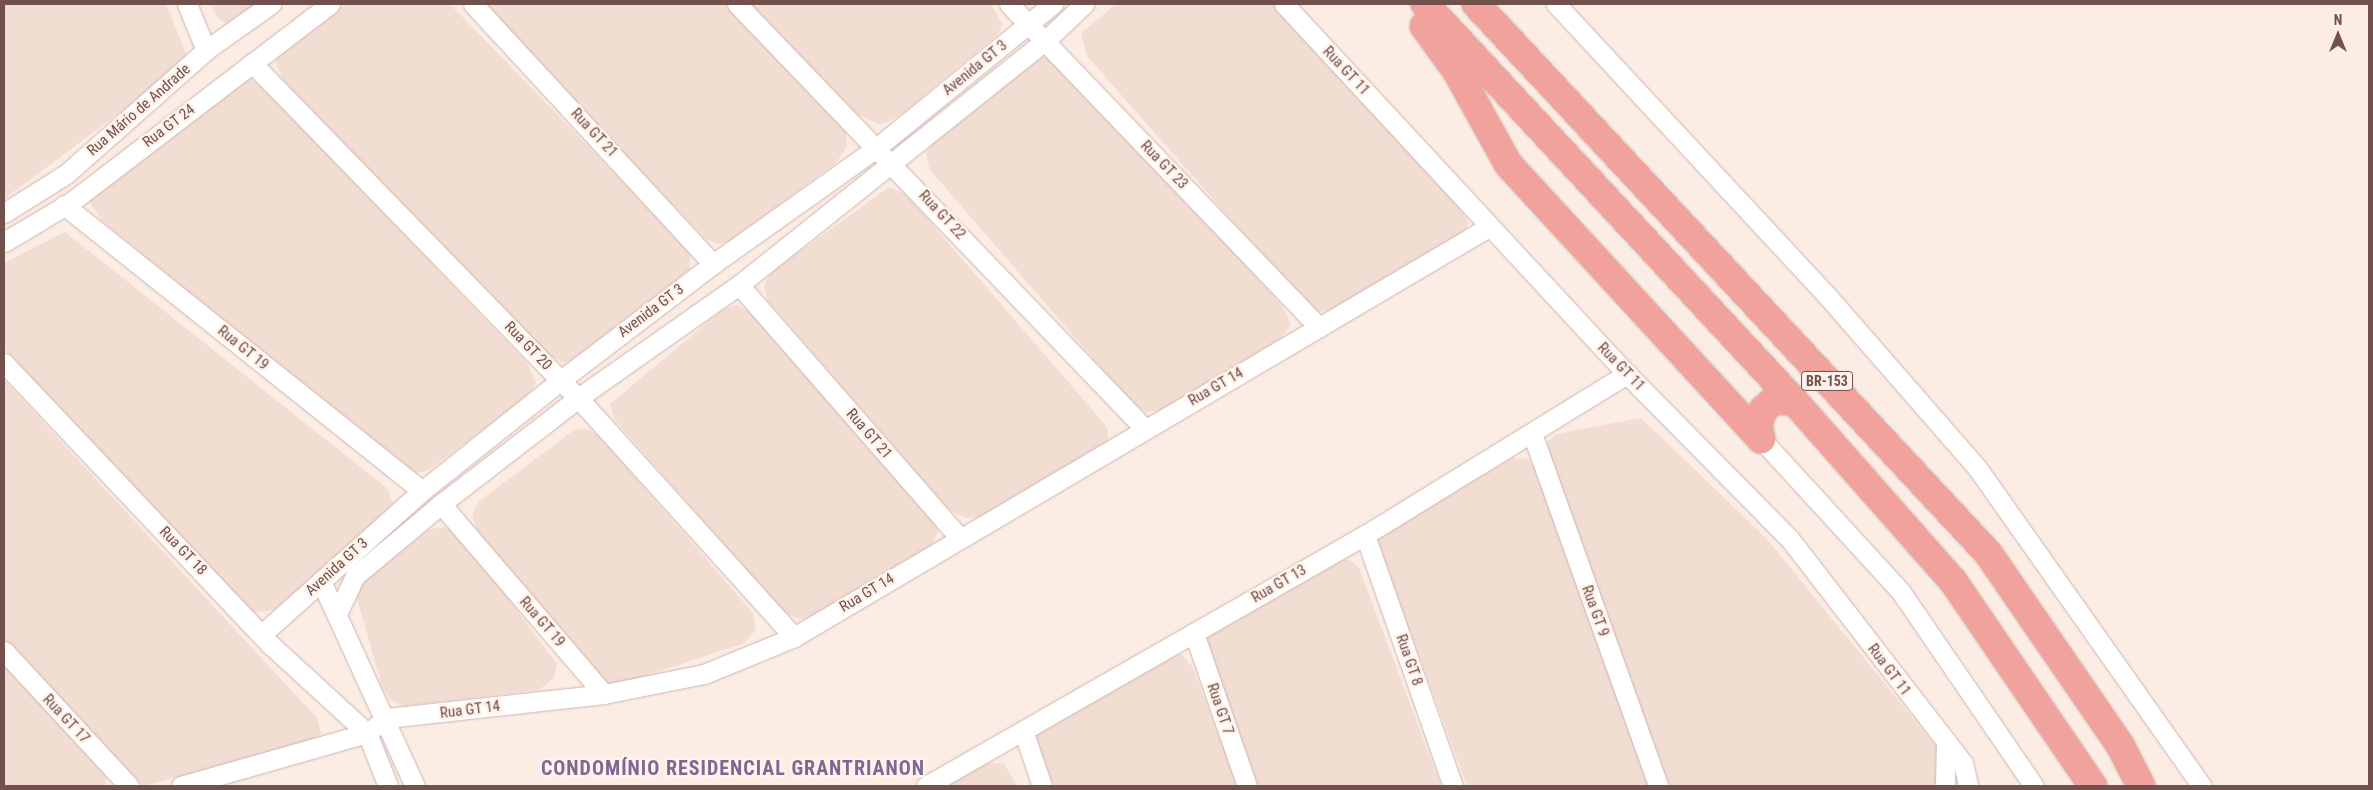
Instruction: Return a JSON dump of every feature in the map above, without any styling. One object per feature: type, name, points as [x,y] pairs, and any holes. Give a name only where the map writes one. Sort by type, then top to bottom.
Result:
[{"type":"highway","points":[[1410,4],[1456,70],[1508,164],[1762,439]]},
{"type":"highway","name":"BR-153","points":[[1425,4],[1795,402],[1953,581],[2093,786]]},
{"type":"highway","name":"BR-153","points":[[1476,4],[1988,554],[2120,745],[2141,786]]},
{"type":"highway","points":[[1762,439],[1758,424],[1763,410],[1774,400],[1795,402]]},
{"type":"street","points":[[187,4],[206,50]]},
{"type":"street","name":"Rua Mário de Andrade","points":[[4,213],[66,174],[206,50],[271,4]]},
{"type":"street","name":"Rua GT 24","points":[[4,242],[64,204],[330,4]]},
{"type":"street","name":"Rua GT 21","points":[[472,4],[713,264]]},
{"type":"street","name":"Rua GT 22","points":[[737,4],[875,149],[893,163],[1145,429]]},
{"type":"street","name":"Rua GT 23","points":[[1009,4],[1319,327]]},
{"type":"street","name":"Avenida GT 3","points":[[262,634],[422,491],[561,380],[713,264],[875,149],[1053,4]]},
{"type":"street","name":"Avenida GT 3","points":[[337,614],[355,576],[441,504],[578,398],[739,285],[1045,41],[1084,4]]},
{"type":"street","name":"Rua GT 11","points":[[1284,4],[1627,374],[1789,538],[1963,762],[1969,786]]},
{"type":"street","points":[[1556,4],[1829,298],[1978,469],[2113,654],[2202,786]]},
{"type":"street","name":"Rua GT 20","points":[[252,64],[561,380],[794,637]]},
{"type":"street","name":"Rua GT 19","points":[[64,204],[422,491]]},
{"type":"street","name":"Rua GT 14","points":[[386,718],[604,694],[704,674],[794,637],[1489,227]]},
{"type":"street","name":"Rua GT 21","points":[[739,285],[960,538]]},
{"type":"street","name":"Rua GT 18","points":[[4,364],[262,634],[367,732]]},
{"type":"street","name":"Rua GT 13","points":[[926,786],[1024,733],[1532,436],[1627,374]]},
{"type":"street","name":"Rua GT 9","points":[[1532,436],[1658,786]]},
{"type":"street","points":[[1762,439],[1901,592],[2034,786]]},
{"type":"street","name":"Rua GT 19","points":[[441,504],[604,694]]},
{"type":"street","name":"Rua GT 8","points":[[1365,534],[1452,786]]},
{"type":"street","points":[[321,581],[386,718],[415,786]]},
{"type":"street","name":"Rua GT 7","points":[[1194,633],[1247,786]]},
{"type":"street","name":"Rua GT 17","points":[[4,651],[129,786]]},
{"type":"street","points":[[181,786],[367,732],[386,718]]},
{"type":"street","points":[[367,732],[388,786]]},
{"type":"street","points":[[1024,733],[1042,786]]},
{"type":"street","points":[[1946,741],[1942,784],[1961,780],[1969,786]]},
{"type":"shaded area","points":[[4,4],[166,4],[187,56],[181,67],[4,199]]},
{"type":"shaded area","points":[[211,4],[268,4],[234,27],[218,19]]},
{"type":"shaded area","points":[[345,4],[450,4],[690,251],[690,269],[584,357],[564,363],[540,350],[285,83],[275,61],[282,51]]},
{"type":"shaded area","points":[[479,4],[724,4],[846,131],[847,146],[837,162],[729,242],[717,244],[705,238]]},
{"type":"shaded area","points":[[750,4],[991,4],[1003,25],[995,37],[899,116],[880,125],[857,114]]},
{"type":"shaded area","points":[[1116,4],[1279,4],[1458,203],[1469,223],[1460,239],[1340,307],[1318,312],[1301,299],[1087,56],[1081,33]]},
{"type":"shaded area","points":[[1054,55],[1067,65],[1283,307],[1291,325],[1281,338],[1168,409],[1146,412],[1128,399],[930,170],[926,153],[932,142],[1040,58]]},
{"type":"shaded area","points":[[248,78],[265,89],[527,363],[536,383],[526,397],[429,470],[414,474],[394,460],[101,220],[88,199]]},
{"type":"shaded area","points":[[889,187],[906,194],[1108,428],[1107,442],[983,517],[966,518],[949,510],[768,301],[764,286],[770,273]]},
{"type":"shaded area","points":[[65,232],[388,489],[394,507],[380,526],[274,610],[253,613],[4,349],[4,263]]},
{"type":"shaded area","points":[[737,305],[754,315],[930,514],[938,532],[932,545],[819,616],[800,619],[784,613],[614,419],[610,404],[722,310]]},
{"type":"shaded area","points":[[4,380],[317,718],[321,733],[306,745],[143,786],[4,640]]},
{"type":"shaded area","points":[[1641,418],[1766,538],[1939,750],[1942,776],[1933,786],[1669,786],[1546,461],[1544,445],[1556,434]]},
{"type":"shaded area","points":[[588,429],[600,437],[753,613],[756,629],[745,643],[605,689],[477,531],[472,515],[478,502],[574,430]]},
{"type":"shaded area","points":[[1513,458],[1528,459],[1542,478],[1657,786],[1467,786],[1376,539],[1390,525]]},
{"type":"shaded area","points":[[446,527],[461,535],[557,664],[554,678],[539,690],[404,706],[390,700],[382,686],[353,585],[430,529]]},
{"type":"shaded area","points":[[1333,559],[1350,560],[1359,568],[1441,786],[1252,786],[1204,638],[1216,624]]},
{"type":"shaded area","points":[[1182,655],[1192,666],[1238,786],[1050,786],[1035,748],[1036,733],[1166,656]]},
{"type":"shaded area","points":[[4,664],[103,770],[107,786],[4,786]]},
{"type":"shaded area","points":[[985,763],[1004,764],[1017,786],[940,786]]},
{"type":"district","name":"CONDOMÍNIO RESIDENCIAL GRANTRIANON","points":[[733,768]]}]
